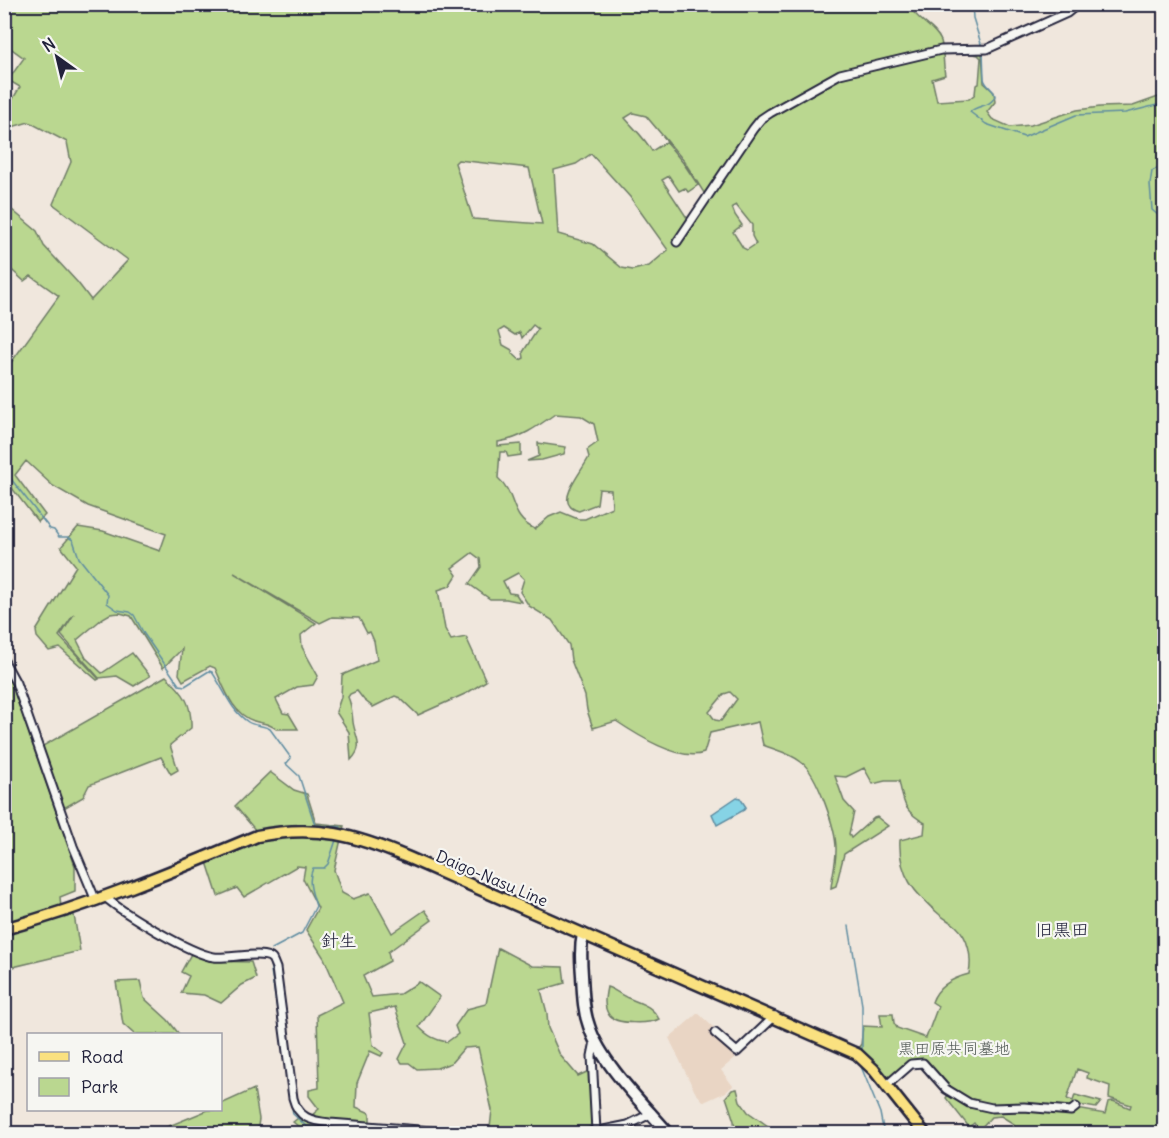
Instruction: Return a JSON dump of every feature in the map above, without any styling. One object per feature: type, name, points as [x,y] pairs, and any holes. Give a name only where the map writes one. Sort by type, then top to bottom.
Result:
[{"type":"main road","name":"Daigo-Nasu Line","points":[[4,929],[152,881],[257,836],[276,832],[327,832],[355,837],[376,844],[857,1054],[887,1085],[925,1134]]},
{"type":"street","points":[[677,242],[753,129],[761,119],[781,107],[831,78],[846,72],[941,50],[987,49],[1068,14],[1078,4]]},
{"type":"street","points":[[4,661],[16,683],[73,846],[101,899],[196,952],[212,957],[228,958],[260,954],[268,955],[273,959],[293,1098],[296,1107],[307,1119],[330,1123],[470,1134]]},
{"type":"street","points":[[583,934],[581,948],[586,1015],[595,1041],[607,1059],[669,1134]]},
{"type":"street","points":[[715,1034],[737,1052],[775,1017]]},
{"type":"street","points":[[595,1041],[592,1056],[596,1131]]},
{"type":"street","points":[[887,1085],[912,1064],[923,1063],[946,1089],[969,1103],[992,1108],[1024,1107],[1071,1111],[1076,1107]]},
{"type":"street","points":[[584,1134],[628,1125],[652,1113]]},
{"type":"shaded area","points":[[698,1013],[741,1053],[721,1070],[733,1086],[726,1092],[704,1102],[695,1092],[669,1038]]},
{"type":"green space","name":"黒田原共同墓地","points":[[5,5],[909,5],[941,41],[945,75],[932,79],[937,101],[969,99],[975,94],[976,85],[979,84],[981,58],[978,55],[963,52],[982,52],[984,83],[994,92],[995,102],[987,112],[992,119],[1010,127],[1031,125],[1077,110],[1133,106],[1164,96],[1164,175],[1161,189],[1164,206],[1164,1133],[1014,1133],[1014,1124],[1001,1116],[991,1117],[979,1130],[974,1123],[969,1127],[946,1098],[952,1089],[925,1059],[909,1062],[889,1079],[871,1059],[850,1046],[859,1047],[861,1044],[863,1026],[882,1027],[880,1014],[893,1014],[897,1028],[926,1038],[938,1006],[932,1002],[935,996],[947,983],[969,974],[970,961],[964,936],[956,926],[923,899],[905,874],[900,840],[924,834],[925,823],[908,810],[899,781],[873,784],[864,768],[846,777],[835,776],[844,801],[854,812],[849,834],[851,838],[877,817],[888,826],[844,854],[836,886],[831,888],[836,851],[833,830],[819,790],[807,768],[801,762],[763,745],[758,722],[710,733],[704,753],[694,755],[658,746],[616,721],[593,728],[585,696],[571,660],[569,645],[552,620],[529,606],[520,592],[524,579],[518,573],[503,581],[509,593],[516,594],[521,602],[490,599],[469,584],[481,567],[480,559],[472,553],[452,568],[457,575],[450,586],[438,590],[445,629],[451,640],[466,637],[486,681],[467,693],[418,715],[395,696],[373,707],[357,691],[350,694],[348,697],[358,741],[358,750],[351,760],[349,732],[336,712],[341,697],[342,675],[377,660],[374,641],[359,618],[332,617],[320,623],[234,573],[316,623],[301,635],[302,647],[318,676],[313,685],[297,687],[276,699],[283,713],[289,714],[298,729],[276,729],[246,717],[234,706],[215,668],[210,666],[183,681],[179,674],[182,649],[163,668],[131,616],[120,613],[110,614],[77,640],[86,658],[102,673],[132,653],[150,676],[134,686],[117,676],[99,678],[61,635],[74,614],[59,636],[99,679],[97,680],[60,648],[49,651],[37,637],[36,631],[76,566],[61,547],[78,527],[103,531],[160,551],[166,534],[88,506],[53,486],[26,461],[15,475],[45,515],[38,522],[5,479],[5,371],[59,296],[31,276],[24,281],[5,264],[5,204],[37,231],[44,246],[91,300],[128,260],[53,204],[71,162],[67,142],[29,122],[5,129],[5,112],[20,87],[8,80],[24,58],[5,44]],"holes":[[[633,113],[646,116],[684,161],[706,196],[689,221],[662,180],[669,176],[679,191],[685,188],[688,192],[698,185],[666,142],[652,151],[625,118]],[[591,154],[630,197],[668,250],[649,266],[633,270],[622,268],[593,244],[558,234],[554,170],[576,164]],[[458,160],[529,168],[542,224],[473,219],[455,163]],[[736,205],[752,225],[752,236],[756,244],[747,250],[743,248],[733,232],[742,225],[732,207]],[[533,325],[538,329],[523,352],[524,358],[520,360],[512,353],[512,350],[503,345],[499,331],[504,328],[515,335],[520,332],[522,338]],[[555,414],[581,416],[594,424],[598,442],[587,450],[589,457],[570,489],[568,501],[572,508],[579,511],[597,504],[599,489],[611,490],[612,507],[585,519],[578,519],[561,512],[549,517],[535,529],[521,519],[508,491],[498,478],[500,452],[506,452],[508,457],[521,455],[521,444],[498,446],[498,442],[528,432]],[[730,692],[737,699],[721,721],[715,720],[709,712],[724,694]],[[1077,1069],[1088,1073],[1087,1078],[1110,1086],[1109,1098],[1131,1105],[1130,1108],[1113,1101],[1108,1102],[1105,1114],[1071,1108],[1074,1104],[1096,1108],[1101,1102],[1075,1095],[1073,1101],[1067,1099]]]},
{"type":"green space","points":[[538,443],[566,447],[564,454],[542,460],[527,461],[539,456]]},
{"type":"green space","points":[[8,673],[75,866],[75,891],[60,897],[61,908],[5,922],[4,676]]},
{"type":"green space","points":[[166,676],[186,699],[191,719],[191,728],[170,745],[178,770],[171,774],[161,757],[89,785],[83,797],[64,808],[41,747]]},
{"type":"green space","points":[[270,772],[294,790],[307,794],[316,823],[344,826],[334,870],[342,893],[353,899],[370,893],[392,933],[425,910],[432,920],[388,952],[390,961],[363,976],[372,997],[400,994],[419,982],[440,997],[419,1027],[435,1039],[447,1042],[458,1034],[455,1026],[467,1009],[486,1004],[498,948],[532,966],[563,967],[565,983],[541,990],[548,1028],[560,1055],[578,1076],[589,1071],[593,1123],[587,1130],[538,1135],[490,1128],[492,1110],[478,1047],[464,1048],[451,1063],[437,1068],[417,1069],[409,1063],[402,1063],[399,1059],[407,1043],[395,1007],[369,1013],[373,1045],[383,1053],[381,1056],[370,1051],[357,1083],[356,1107],[370,1113],[370,1123],[366,1133],[317,1133],[293,1122],[306,1112],[312,1115],[319,1109],[309,1096],[309,1090],[319,1088],[317,1015],[343,1002],[324,958],[306,930],[318,908],[303,879],[305,867],[297,866],[244,897],[237,888],[218,896],[207,862],[257,832],[235,806]]},
{"type":"green space","points":[[74,915],[80,951],[9,968],[5,981],[5,933]]},
{"type":"green space","points":[[191,954],[210,961],[251,962],[256,978],[242,985],[221,1003],[204,995],[181,993],[189,976],[181,972]]},
{"type":"green space","points":[[140,981],[144,998],[178,1033],[133,1033],[123,1024],[116,982]]},
{"type":"green space","points":[[607,987],[646,1006],[659,1019],[633,1023],[613,1018],[607,1012],[605,1005]]},
{"type":"green space","points":[[254,1089],[259,1119],[257,1133],[152,1133],[206,1111],[222,1111],[222,1104]]},
{"type":"green space","points":[[737,1089],[740,1101],[748,1112],[771,1128],[798,1127],[803,1133],[735,1133],[734,1121],[726,1097],[732,1090]]},
{"type":"water","points":[[737,797],[746,807],[744,810],[717,825],[712,814]]},
{"type":"waterway","points":[[972,4],[973,18],[982,47]]},
{"type":"waterway","points":[[983,52],[984,79],[995,96],[987,104],[970,112],[986,124],[1024,137],[1076,115],[1125,113],[1157,105],[1164,106]]},
{"type":"waterway","points":[[1164,165],[1152,171],[1150,184],[1152,210],[1164,220]]},
{"type":"waterway","points":[[4,470],[50,529],[54,530],[59,537],[68,537],[73,540],[79,558],[108,595],[107,603],[117,610],[134,615],[144,634],[179,685],[185,686],[209,671],[212,672],[236,712],[250,723],[270,729],[291,758],[286,764],[299,776],[315,825],[341,827]]},
{"type":"waterway","points":[[272,949],[302,933],[316,906],[310,882],[311,873],[313,868],[324,868],[328,864],[336,840]]},
{"type":"waterway","points":[[849,926],[862,1005],[862,1051]]},
{"type":"waterway","points":[[270,964],[293,1114],[307,1127],[358,1134]]},
{"type":"waterway","points":[[860,1064],[880,1113],[884,1134]]},
{"type":"district","name":"旧黒田","points":[[1062,929]]},
{"type":"district","name":"針生","points":[[339,940]]}]
